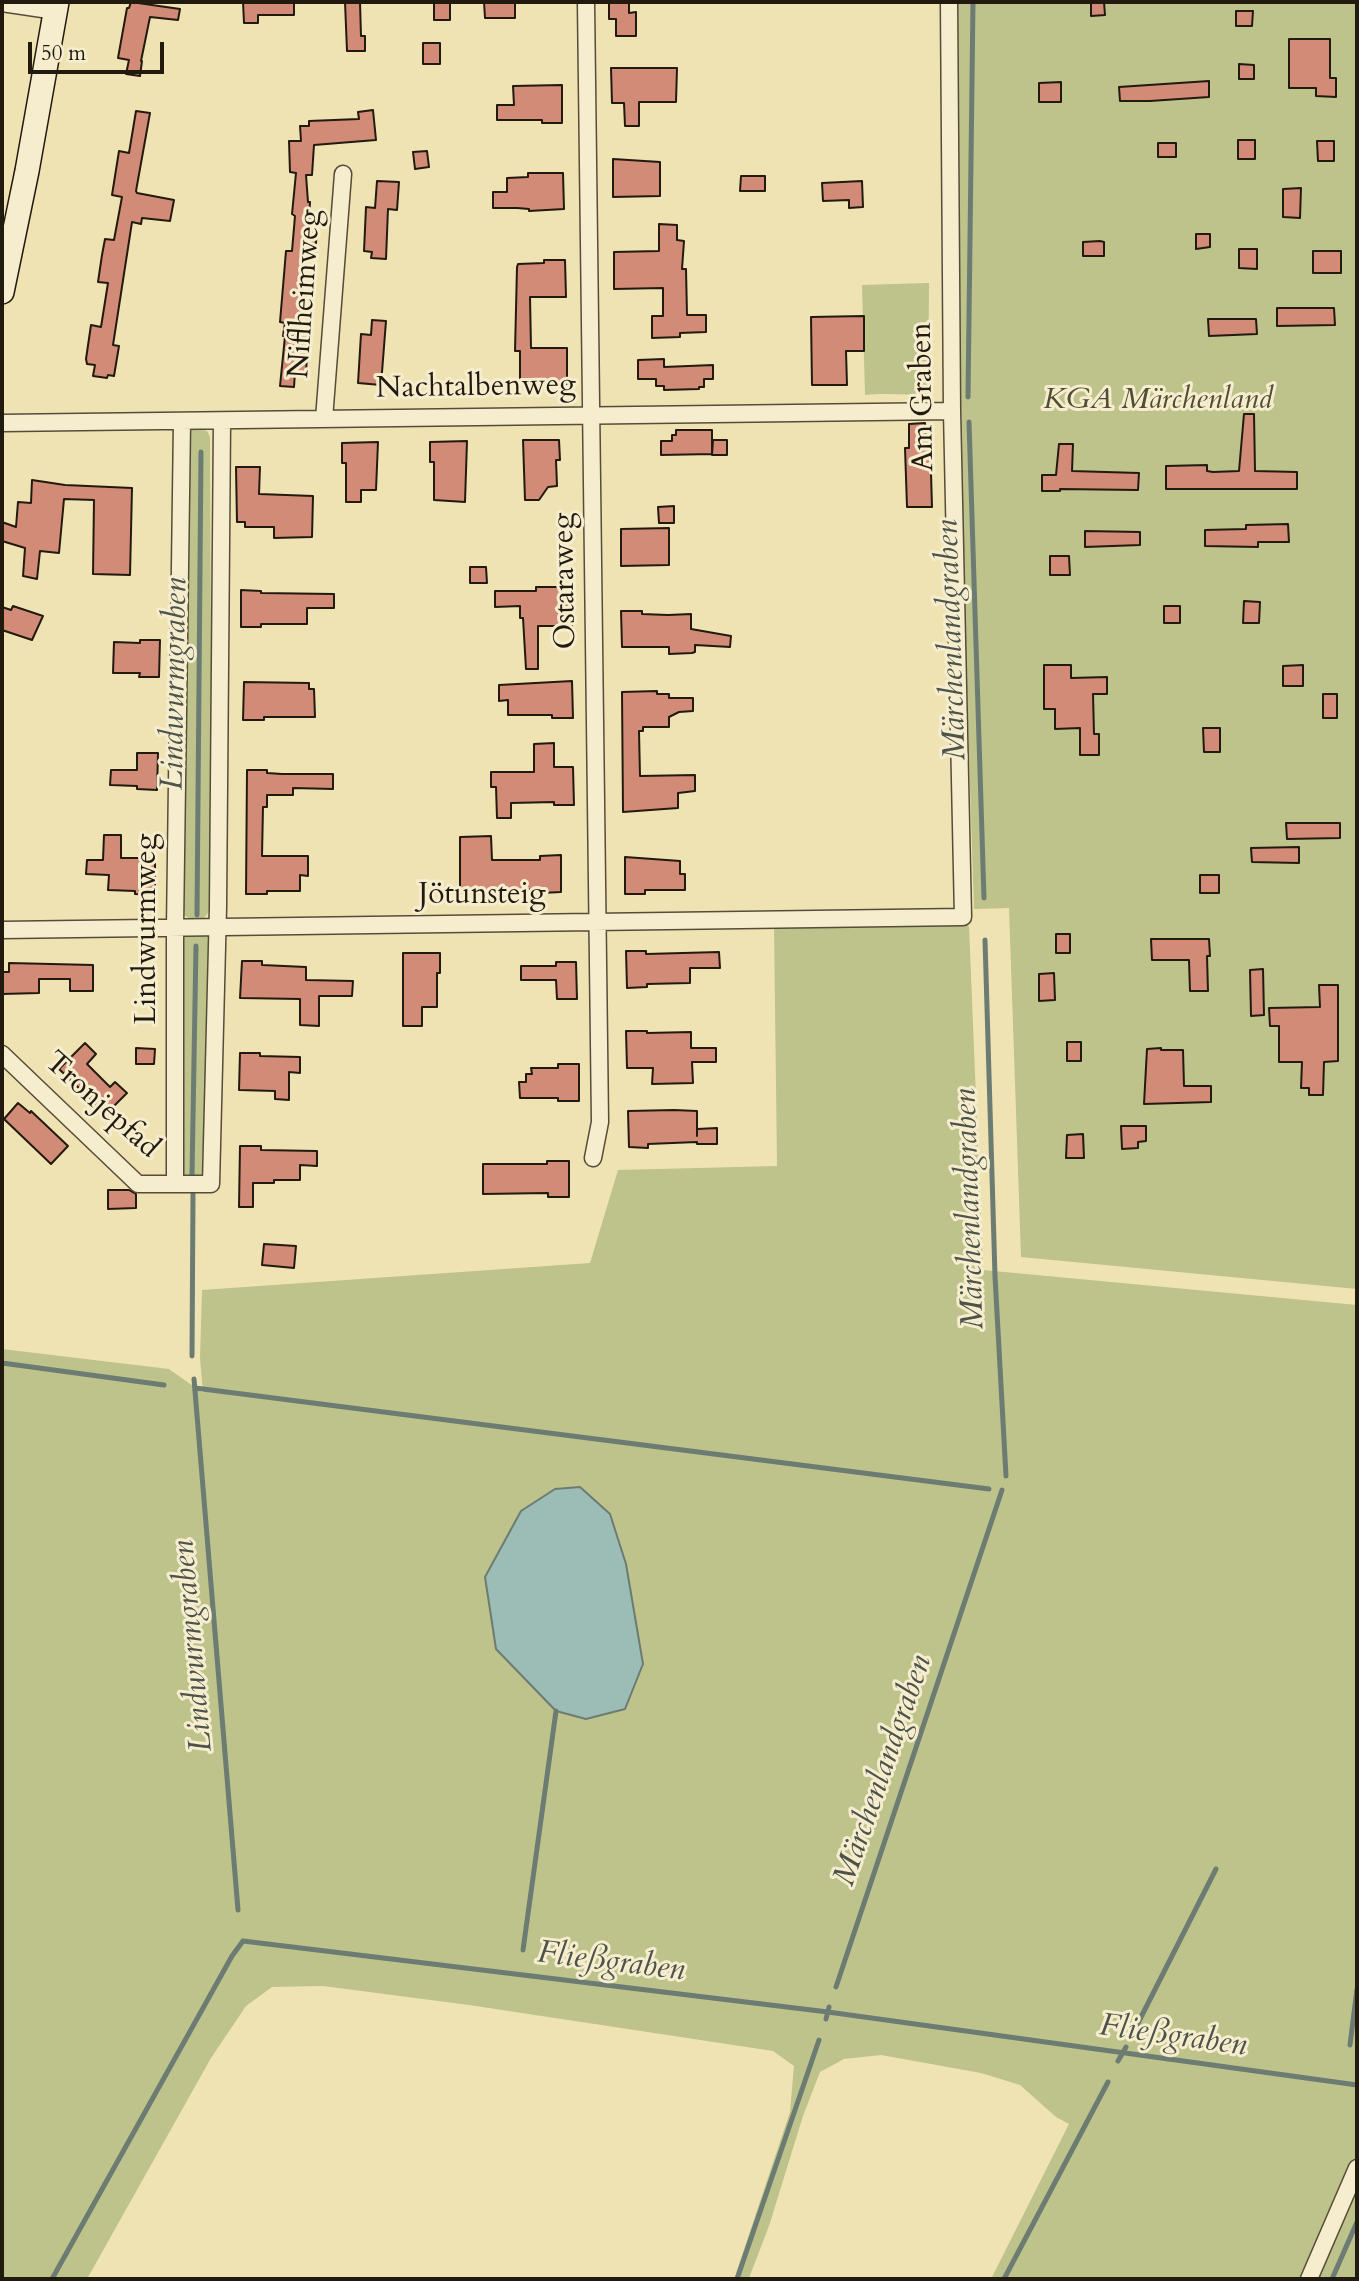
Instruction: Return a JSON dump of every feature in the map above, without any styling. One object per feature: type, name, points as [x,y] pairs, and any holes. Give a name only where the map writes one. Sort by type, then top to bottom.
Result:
[{"type":"street","name":"Ostaraweg","points":[[586,2],[600,1122],[593,1158]]},
{"type":"street","name":"Am Graben","points":[[950,2],[952,411],[963,917]]},
{"type":"street","points":[[2,3],[57,7],[2,292]]},
{"type":"street","name":"Niflheimweg","points":[[324,419],[343,174]]},
{"type":"street","name":"Nachtalbenweg","points":[[2,423],[952,411]]},
{"type":"street","name":"Lindwurmweg","points":[[174,1184],[182,422]]},
{"type":"street","points":[[216,927],[222,422]]},
{"type":"street","name":"Jötunsteig","points":[[2,930],[963,917]]},
{"type":"street","name":"Tronjepfad","points":[[2,1054],[138,1184],[211,1184],[216,927]]},
{"type":"street","points":[[1309,2279],[1357,2168]]},
{"type":"green space","name":"KGA Märchenland","points":[[957,2],[1357,2],[1357,1289],[1021,1257],[1009,908],[974,909],[958,416]]},
{"type":"green space","points":[[929,283],[928,395],[865,395],[862,285]]},
{"type":"green space","points":[[197,428],[207,431],[210,437],[212,903],[207,914],[200,920],[191,919],[181,912],[186,439],[191,430]]},
{"type":"green space","points":[[774,926],[969,926],[983,1270],[1357,1305],[1357,2279],[991,2279],[1069,2124],[1056,2117],[1020,2085],[981,2073],[881,2055],[844,2059],[820,2072],[749,2278],[734,2279],[790,2112],[794,2066],[773,2051],[323,1986],[272,1987],[246,2006],[211,2058],[87,2279],[2,2279],[2,1349],[169,1369],[203,1393],[200,1358],[202,1290],[590,1263],[618,1170],[777,1166]],"holes":[[[625,1709],[586,1719],[556,1711]]]},
{"type":"green space","points":[[203,933],[209,937],[210,947],[205,1173],[200,1179],[181,1178],[182,935]]},
{"type":"water","points":[[580,1487],[610,1514],[626,1564],[643,1664],[625,1709],[586,1719],[556,1711],[496,1649],[485,1577],[521,1511],[555,1489]]},
{"type":"building","points":[[131,2],[180,9],[178,20],[150,17],[140,76],[126,74],[129,60],[118,58],[127,8]]},
{"type":"building","points":[[243,2],[294,2],[294,15],[258,15],[258,23],[244,23]]},
{"type":"building","points":[[345,2],[360,2],[361,36],[365,36],[365,51],[347,51]]},
{"type":"building","points":[[434,2],[450,2],[450,20],[434,20]]},
{"type":"building","points":[[484,2],[515,2],[515,18],[485,18]]},
{"type":"building","points":[[609,2],[629,2],[629,13],[636,12],[636,36],[616,36],[616,19],[609,19]]},
{"type":"building","points":[[1091,2],[1104,2],[1105,15],[1091,16]]},
{"type":"building","points":[[1236,11],[1253,11],[1252,26],[1236,26]]},
{"type":"building","points":[[1289,39],[1330,39],[1330,78],[1336,78],[1336,97],[1316,96],[1316,88],[1289,88]]},
{"type":"building","points":[[423,43],[440,43],[440,64],[423,64]]},
{"type":"building","points":[[1239,64],[1254,65],[1254,79],[1239,79]]},
{"type":"building","points":[[611,68],[677,68],[676,102],[639,102],[639,126],[625,126],[624,103],[612,103]]},
{"type":"building","points":[[1209,81],[1209,97],[1120,101],[1119,87]]},
{"type":"building","points":[[1061,82],[1061,102],[1039,102],[1039,83]]},
{"type":"building","points":[[562,85],[562,123],[497,120],[497,105],[514,105],[513,86]]},
{"type":"building","points":[[373,110],[376,140],[314,145],[312,175],[306,175],[309,217],[318,218],[315,254],[305,253],[298,337],[283,336],[285,323],[280,322],[286,251],[292,251],[295,216],[292,214],[296,173],[290,172],[289,141],[301,141],[300,126],[309,126],[309,121],[359,119],[358,112]]},
{"type":"building","points":[[136,111],[150,113],[136,191],[174,200],[170,221],[142,218],[141,224],[132,222],[113,345],[119,346],[114,376],[108,375],[107,378],[93,376],[95,365],[87,364],[86,359],[91,325],[101,327],[108,283],[98,282],[102,255],[105,239],[114,240],[122,197],[112,195],[119,151],[129,153]]},
{"type":"building","points":[[1238,140],[1255,140],[1255,159],[1238,159]]},
{"type":"building","points":[[1317,141],[1334,141],[1334,161],[1318,161]]},
{"type":"building","points":[[1158,143],[1176,143],[1176,157],[1158,157]]},
{"type":"building","points":[[427,151],[429,167],[415,169],[413,152]]},
{"type":"building","points":[[613,159],[660,162],[660,196],[613,197]]},
{"type":"building","points":[[528,173],[563,173],[564,209],[529,211],[493,208],[493,192],[507,192],[507,178],[528,177]]},
{"type":"building","points":[[741,176],[765,176],[765,191],[740,191]]},
{"type":"building","points":[[377,181],[399,182],[397,210],[388,209],[386,259],[371,258],[372,252],[364,251],[366,207],[375,208]]},
{"type":"building","points":[[862,181],[863,207],[849,208],[849,200],[823,201],[822,183]]},
{"type":"building","points":[[1301,188],[1300,218],[1283,217],[1283,189]]},
{"type":"building","points":[[659,224],[677,225],[677,240],[684,241],[682,269],[686,269],[687,315],[706,315],[706,332],[652,338],[652,316],[663,316],[663,288],[614,289],[614,252],[659,251]]},
{"type":"building","points":[[1196,234],[1210,234],[1210,247],[1196,249]]},
{"type":"building","points":[[1083,242],[1104,242],[1104,256],[1083,256]]},
{"type":"building","points":[[1239,249],[1257,249],[1257,269],[1239,268]]},
{"type":"building","points":[[1313,251],[1341,251],[1341,273],[1313,273]]},
{"type":"building","points":[[544,260],[565,260],[566,297],[530,297],[531,348],[567,348],[567,384],[520,382],[520,351],[515,351],[517,267],[518,264],[544,263]]},
{"type":"building","points":[[1277,308],[1334,308],[1335,325],[1277,326]]},
{"type":"building","points":[[864,316],[864,351],[846,351],[847,385],[812,385],[811,317]]},
{"type":"building","points":[[1208,319],[1256,319],[1257,334],[1209,336]]},
{"type":"building","points":[[372,320],[386,321],[381,385],[358,383],[361,334],[371,335]]},
{"type":"building","points":[[285,336],[308,338],[306,373],[295,372],[294,387],[280,386]]},
{"type":"building","points":[[664,359],[664,367],[713,365],[713,379],[704,379],[704,387],[699,389],[664,390],[664,386],[656,386],[656,379],[638,379],[638,360]]},
{"type":"building","points":[[1244,414],[1254,414],[1255,471],[1297,472],[1297,489],[1166,489],[1166,466],[1207,465],[1207,471],[1239,471]]},
{"type":"building","points":[[925,423],[926,439],[930,439],[932,507],[907,507],[905,448],[909,448],[909,424]]},
{"type":"building","points":[[676,430],[712,430],[712,454],[661,455],[661,441],[672,441]]},
{"type":"building","points":[[523,440],[559,440],[560,460],[556,460],[557,486],[548,487],[539,500],[525,500]]},
{"type":"building","points":[[713,440],[727,440],[727,455],[712,455]]},
{"type":"building","points":[[467,441],[465,502],[434,500],[434,462],[430,462],[430,442]]},
{"type":"building","points":[[378,442],[376,490],[361,490],[361,502],[346,502],[346,463],[342,463],[342,443]]},
{"type":"building","points":[[1059,444],[1073,444],[1072,471],[1139,473],[1138,490],[1042,491],[1042,475],[1056,475]]},
{"type":"building","points":[[236,467],[260,467],[259,494],[313,496],[312,537],[274,538],[274,527],[245,527],[245,522],[237,522]]},
{"type":"building","points":[[32,480],[65,485],[132,488],[130,575],[93,574],[94,500],[64,499],[59,553],[40,551],[37,579],[23,576],[25,548],[2,541],[2,522],[16,527],[18,502],[31,503]]},
{"type":"building","points":[[674,506],[674,523],[659,523],[658,507]]},
{"type":"building","points":[[1288,524],[1289,542],[1258,542],[1258,547],[1205,546],[1205,530]]},
{"type":"building","points":[[669,528],[669,565],[621,566],[621,529]]},
{"type":"building","points":[[1085,531],[1140,532],[1140,545],[1085,547]]},
{"type":"building","points":[[1050,556],[1069,556],[1070,575],[1050,575]]},
{"type":"building","points":[[470,567],[486,567],[487,583],[470,583]]},
{"type":"building","points":[[536,587],[572,587],[572,626],[538,626],[538,669],[526,669],[520,606],[495,607],[495,591],[536,591]]},
{"type":"building","points":[[241,590],[261,593],[334,594],[334,608],[307,608],[307,624],[241,627]]},
{"type":"building","points":[[1244,601],[1260,602],[1259,623],[1243,623]]},
{"type":"building","points":[[13,606],[43,616],[32,640],[2,630],[2,607],[11,610]]},
{"type":"building","points":[[1164,606],[1180,606],[1180,623],[1164,623]]},
{"type":"building","points":[[621,611],[691,614],[691,629],[731,636],[730,647],[695,645],[695,652],[669,654],[669,647],[622,647]]},
{"type":"building","points":[[140,640],[160,640],[159,677],[139,677],[140,673],[113,673],[114,642],[140,643]]},
{"type":"building","points":[[1044,665],[1071,665],[1071,678],[1107,677],[1107,694],[1093,694],[1094,734],[1099,734],[1099,755],[1080,755],[1080,728],[1055,729],[1055,709],[1044,709]]},
{"type":"building","points":[[1303,665],[1303,686],[1283,686],[1283,666]]},
{"type":"building","points":[[572,681],[573,718],[508,715],[508,700],[499,701],[499,685]]},
{"type":"building","points":[[244,682],[309,683],[309,689],[314,689],[315,717],[264,717],[264,720],[243,720]]},
{"type":"building","points":[[657,691],[657,694],[669,694],[669,698],[693,698],[693,711],[679,712],[669,717],[669,727],[643,727],[643,731],[639,731],[640,776],[695,775],[695,791],[678,793],[678,808],[623,812],[622,692]]},
{"type":"building","points":[[1323,694],[1337,694],[1337,718],[1323,718]]},
{"type":"building","points":[[1203,728],[1220,728],[1220,752],[1204,752]]},
{"type":"building","points":[[554,743],[554,767],[573,767],[574,805],[554,805],[554,802],[511,803],[511,818],[497,818],[496,787],[491,787],[491,772],[534,772],[534,744]]},
{"type":"building","points":[[137,753],[158,753],[157,790],[110,785],[111,770],[137,770]]},
{"type":"building","points":[[247,770],[267,770],[267,773],[282,774],[333,774],[333,789],[293,788],[293,795],[267,795],[267,807],[263,807],[262,856],[308,856],[308,876],[300,875],[300,891],[246,894]]},
{"type":"building","points":[[1286,823],[1340,823],[1340,838],[1287,839]]},
{"type":"building","points":[[104,835],[121,835],[121,858],[155,858],[155,895],[108,890],[109,875],[86,874],[87,860],[103,860]]},
{"type":"building","points":[[491,836],[492,860],[540,860],[540,856],[561,855],[561,892],[541,893],[541,889],[460,893],[460,837]]},
{"type":"building","points":[[1299,847],[1299,863],[1252,862],[1251,848]]},
{"type":"building","points":[[625,857],[680,861],[680,874],[685,874],[685,890],[645,890],[645,894],[625,894]]},
{"type":"building","points":[[1200,875],[1219,875],[1219,893],[1200,893]]},
{"type":"building","points":[[1056,934],[1070,934],[1070,953],[1056,953]]},
{"type":"building","points":[[1151,939],[1209,939],[1208,991],[1190,991],[1189,960],[1152,960]]},
{"type":"building","points":[[626,951],[646,951],[646,954],[719,952],[720,968],[690,968],[690,983],[647,984],[647,987],[627,988]]},
{"type":"building","points":[[403,953],[440,953],[437,1007],[422,1007],[422,1026],[403,1026]]},
{"type":"building","points":[[242,961],[262,961],[262,965],[306,967],[306,980],[353,981],[352,996],[319,996],[319,1026],[300,1025],[300,999],[240,998]]},
{"type":"building","points":[[556,962],[576,962],[577,999],[557,999],[556,980],[521,980],[521,966],[556,966]]},
{"type":"building","points":[[9,963],[93,965],[93,991],[70,991],[70,979],[39,979],[39,993],[2,994],[2,972],[9,972]]},
{"type":"building","points":[[1263,969],[1264,1015],[1251,1016],[1250,970]]},
{"type":"building","points":[[1054,973],[1055,1000],[1039,1001],[1039,974]]},
{"type":"building","points":[[1319,985],[1338,985],[1338,1061],[1324,1062],[1323,1095],[1309,1095],[1309,1088],[1301,1088],[1302,1062],[1279,1062],[1279,1026],[1270,1026],[1269,1008],[1320,1007]]},
{"type":"building","points":[[626,1031],[691,1032],[691,1048],[716,1048],[716,1062],[692,1062],[693,1083],[652,1084],[653,1068],[627,1068]]},
{"type":"building","points":[[1067,1042],[1081,1042],[1081,1061],[1067,1061]]},
{"type":"building","points":[[85,1043],[96,1054],[87,1064],[110,1087],[115,1082],[127,1093],[106,1114],[59,1069]]},
{"type":"building","points":[[136,1048],[155,1049],[154,1064],[136,1064]]},
{"type":"building","points":[[1147,1049],[1183,1050],[1184,1086],[1211,1086],[1211,1102],[1144,1104]]},
{"type":"building","points":[[240,1053],[300,1057],[300,1073],[289,1072],[289,1100],[275,1099],[275,1091],[239,1090]]},
{"type":"building","points":[[558,1064],[579,1064],[579,1101],[520,1098],[519,1082],[526,1082],[526,1074],[532,1074],[531,1068],[558,1068]]},
{"type":"building","points":[[18,1103],[30,1113],[31,1111],[68,1146],[51,1164],[4,1119]]},
{"type":"building","points":[[628,1111],[697,1111],[697,1129],[717,1128],[717,1144],[697,1142],[648,1144],[648,1148],[629,1147]]},
{"type":"building","points":[[1121,1126],[1146,1126],[1146,1141],[1138,1142],[1138,1148],[1122,1149]]},
{"type":"building","points":[[1083,1134],[1084,1158],[1066,1158],[1067,1135]]},
{"type":"building","points":[[240,1146],[261,1146],[261,1150],[317,1151],[317,1166],[300,1165],[300,1180],[253,1183],[253,1207],[239,1207]]},
{"type":"building","points":[[547,1161],[569,1161],[569,1197],[548,1197],[548,1193],[483,1194],[483,1164],[547,1164]]},
{"type":"building","points":[[108,1190],[129,1190],[136,1194],[136,1208],[108,1209]]},
{"type":"building","points":[[264,1244],[296,1246],[294,1268],[262,1265]]},
{"type":"waterway","name":"Märchenlandgraben","points":[[968,397],[973,2]]},
{"type":"waterway","name":"Märchenlandgraben","points":[[969,422],[984,898]]},
{"type":"waterway","name":"Lindwurmgraben","points":[[197,915],[201,452]]},
{"type":"waterway","name":"Märchenlandgraben","points":[[985,940],[995,1276],[1006,1476]]},
{"type":"waterway","name":"Lindwurmgraben","points":[[192,1175],[196,946]]},
{"type":"waterway","name":"Lindwurmgraben","points":[[192,1356],[193,1194]]},
{"type":"waterway","points":[[2,1363],[164,1385]]},
{"type":"waterway","name":"Lindwurmgraben","points":[[194,1379],[238,1910]]},
{"type":"waterway","points":[[195,1388],[989,1489]]},
{"type":"waterway","name":"Märchenlandgraben","points":[[836,1987],[1002,1490]]},
{"type":"waterway","points":[[523,1950],[556,1711]]},
{"type":"waterway","points":[[1135,2029],[1216,1869]]},
{"type":"waterway","name":"Fließgraben","points":[[243,1941],[828,2012],[1357,2085]]},
{"type":"waterway","name":"Fließgraben","points":[[52,2279],[232,1956],[243,1941]]},
{"type":"waterway","points":[[1350,2045],[1357,1989]]},
{"type":"waterway","name":"Fließgraben","points":[[826,2019],[829,2007]]},
{"type":"waterway","points":[[737,2279],[819,2040]]},
{"type":"waterway","name":"Fließgraben","points":[[1118,2061],[1126,2047]]},
{"type":"waterway","points":[[1004,2279],[1108,2082]]},
{"type":"waterway","points":[[1332,2279],[1357,2222]]}]
